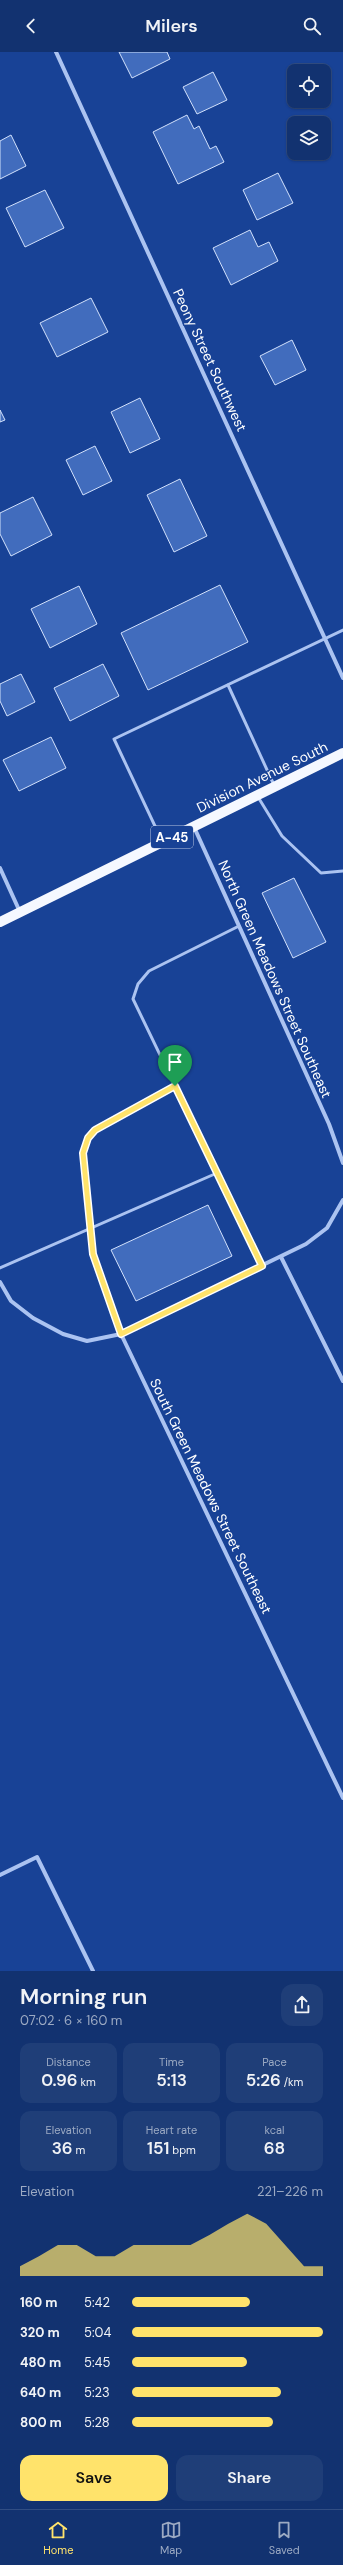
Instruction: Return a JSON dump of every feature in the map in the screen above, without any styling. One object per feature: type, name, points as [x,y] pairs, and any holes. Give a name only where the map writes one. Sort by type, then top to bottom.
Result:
[{"type":"main road","name":"Division Avenue South","points":[[0,922],[343,753]]},
{"type":"street","name":"Peony Street Southwest","points":[[56,52],[343,678]]},
{"type":"street","name":"North Green Meadows Street Southeast","points":[[194,827],[329,1124],[343,1162]]},
{"type":"street","points":[[0,868],[20,912]]},
{"type":"street","points":[[0,1282],[11,1301],[33,1318],[63,1334],[87,1341],[121,1334],[306,1244],[327,1228],[343,1200]]},
{"type":"street","points":[[281,1257],[343,1381]]},
{"type":"street","name":"South Green Meadows Street Southeast","points":[[121,1334],[343,1798]]},
{"type":"street","points":[[0,1875],[37,1857],[93,1971]]},
{"type":"lane","points":[[162,842],[114,739],[343,630]]},
{"type":"lane","points":[[228,685],[275,787]]},
{"type":"lane","points":[[257,796],[282,836],[321,873],[343,871]]},
{"type":"lane","points":[[239,926],[149,971],[138,984],[133,999],[262,1266]]},
{"type":"lane","points":[[121,1334],[93,1254],[83,1153],[88,1138],[95,1130],[175,1086]]},
{"type":"lane","points":[[0,1268],[90,1227],[217,1173]]},
{"type":"building","points":[[119,52],[167,52],[170,59],[132,78]]},
{"type":"building","points":[[213,72],[227,100],[197,114],[183,87]]},
{"type":"building","points":[[187,115],[194,129],[199,126],[210,149],[216,146],[224,162],[178,184],[153,132]]},
{"type":"building","points":[[11,135],[26,166],[0,179],[0,141]]},
{"type":"building","points":[[278,173],[293,203],[257,220],[243,190]]},
{"type":"building","points":[[45,190],[64,228],[25,247],[6,208]]},
{"type":"building","points":[[250,230],[258,247],[269,242],[278,261],[231,285],[213,248]]},
{"type":"building","points":[[91,298],[108,332],[57,357],[40,323]]},
{"type":"building","points":[[292,340],[306,370],[275,385],[260,356]]},
{"type":"building","points":[[140,398],[160,439],[130,453],[111,412]]},
{"type":"building","points":[[0,410],[5,420],[0,422]]},
{"type":"building","points":[[95,446],[112,481],[83,495],[66,460]]},
{"type":"building","points":[[180,479],[207,536],[174,552],[147,495]]},
{"type":"building","points":[[33,497],[52,535],[11,556],[0,534],[0,513]]},
{"type":"building","points":[[220,585],[248,642],[148,690],[121,633]]},
{"type":"building","points":[[79,586],[97,624],[50,648],[31,609]]},
{"type":"building","points":[[103,664],[119,696],[70,721],[54,688]]},
{"type":"building","points":[[21,674],[35,702],[7,716],[0,701],[0,684]]},
{"type":"building","points":[[51,737],[66,768],[19,791],[3,760]]},
{"type":"building","points":[[294,878],[326,942],[293,958],[262,893]]},
{"type":"building","points":[[208,1205],[232,1256],[136,1301],[111,1250]]},
{"type":"route","points":[[175,1086],[262,1266],[121,1334],[93,1254],[83,1153],[88,1138],[95,1130],[175,1086]]}]
